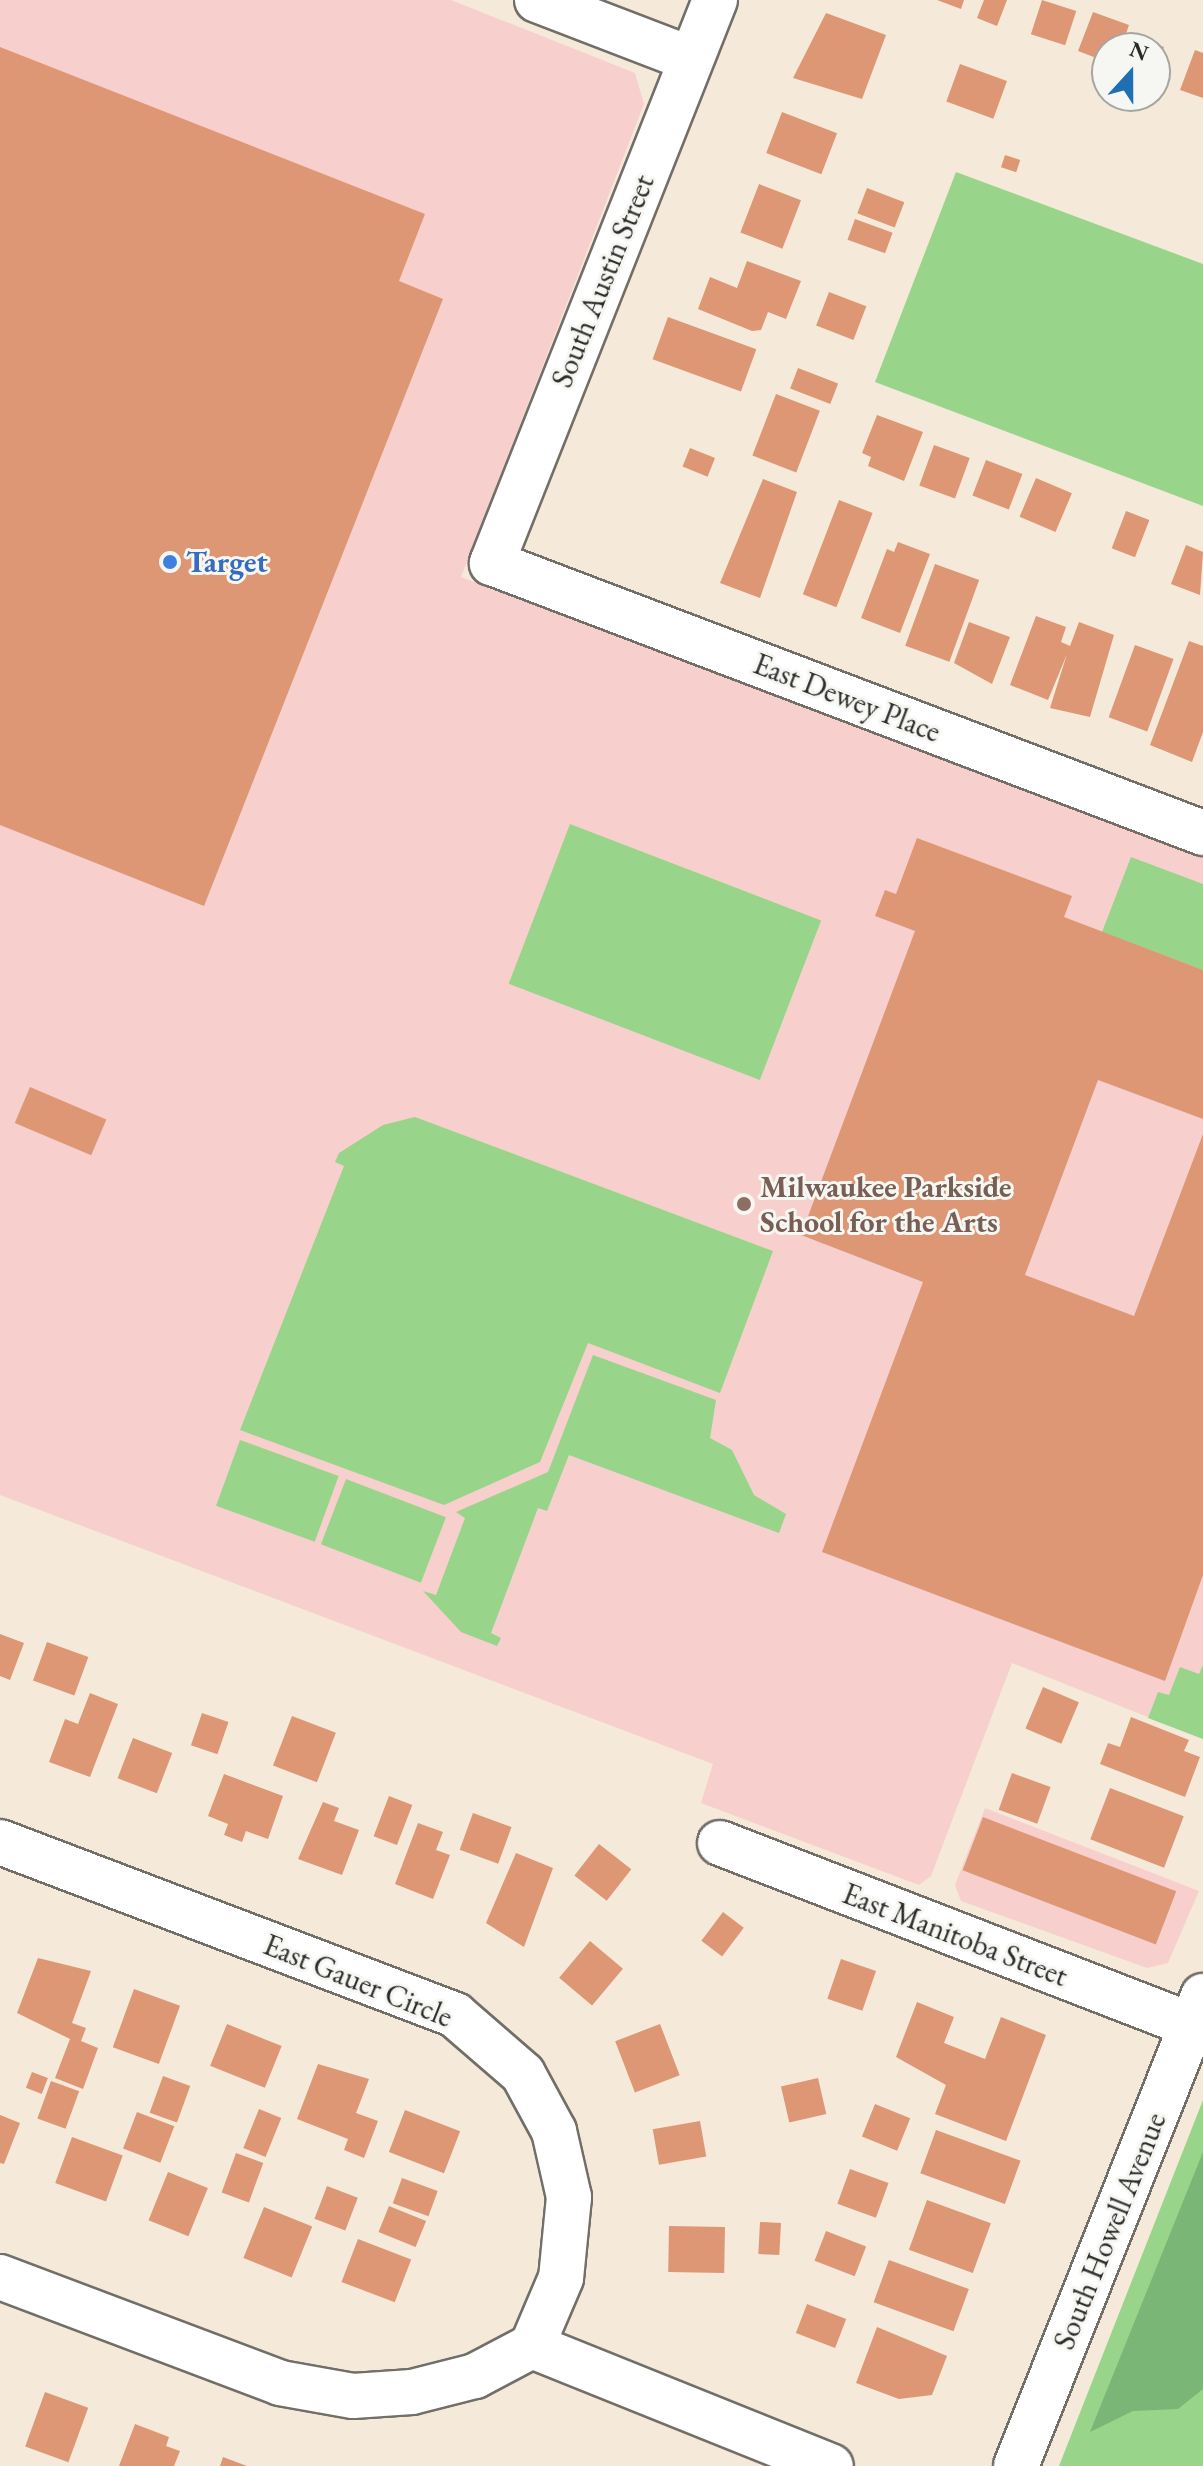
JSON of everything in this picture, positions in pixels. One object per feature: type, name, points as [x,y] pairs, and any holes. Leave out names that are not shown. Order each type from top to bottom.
[{"type":"street","points":[[537,0],[691,59]]},
{"type":"street","name":"South Austin Street","points":[[492,563],[715,0]]},
{"type":"street","name":"East Dewey Place","points":[[492,563],[1203,833]]},
{"type":"street","name":"East Gauer Circle","points":[[0,1842],[455,2015],[523,2074],[554,2131],[569,2197],[561,2278],[532,2346]]},
{"type":"street","name":"East Manitoba Street","points":[[720,1843],[1197,2011]]},
{"type":"street","name":"South Howell Avenue","points":[[1016,2466],[1197,2011]]},
{"type":"street","points":[[0,2277],[280,2383],[353,2396],[412,2392],[475,2376],[532,2346],[831,2466]]},
{"type":"shaded area","points":[[0,0],[451,0],[635,73],[644,104],[461,577],[1203,857],[1203,1739],[1012,1663],[931,1876],[919,1885],[701,1803],[713,1764],[0,1495]]},
{"type":"shaded area","points":[[985,1808],[1199,1891],[1168,1963],[1147,1968],[961,1901],[955,1885]]},
{"type":"green space","points":[[956,172],[1203,264],[1203,506],[875,382]]},
{"type":"green space","points":[[570,824],[821,920],[760,1080],[509,984]]},
{"type":"green space","points":[[1131,857],[1203,884],[1203,970],[1102,932]]},
{"type":"green space","points":[[415,1117],[773,1251],[720,1393],[588,1343],[540,1462],[444,1505],[240,1430],[344,1166],[335,1162],[339,1153],[383,1125]]},
{"type":"green space","points":[[593,1355],[716,1400],[710,1438],[732,1450],[754,1495],[786,1514],[779,1533],[569,1455],[547,1511],[538,1508],[491,1633],[501,1638],[497,1646],[461,1632],[423,1591],[436,1595],[465,1518],[456,1512],[548,1472]]},
{"type":"green space","points":[[240,1440],[339,1476],[315,1542],[216,1506]]},
{"type":"green space","points":[[346,1479],[446,1517],[421,1583],[321,1544]]},
{"type":"green space","points":[[1203,1665],[1203,1739],[1148,1718],[1158,1692],[1169,1695],[1180,1667],[1199,1674]]},
{"type":"green space","points":[[1203,2100],[1203,2466],[1059,2466]]},
{"type":"green space","points":[[1203,2152],[1203,2389],[1178,2409],[1133,2411],[1090,2432]]},
{"type":"building","points":[[937,0],[964,0],[961,9]]},
{"type":"building","points":[[984,0],[1007,0],[997,26],[977,18]]},
{"type":"building","points":[[1042,0],[1076,11],[1065,45],[1031,34]]},
{"type":"building","points":[[1093,12],[1129,25],[1127,32],[1091,32],[1091,56],[1078,51]]},
{"type":"building","points":[[826,13],[886,35],[862,99],[793,78]]},
{"type":"building","name":"Target","points":[[0,47],[425,214],[399,281],[443,299],[204,906],[0,825]]},
{"type":"building","points":[[1195,50],[1203,53],[1203,98],[1180,90]]},
{"type":"building","points":[[960,64],[1007,81],[993,119],[946,102]]},
{"type":"building","points":[[782,112],[837,133],[821,174],[766,153]]},
{"type":"building","points":[[1005,155],[1020,160],[1016,172],[1001,167]]},
{"type":"building","points":[[759,184],[801,200],[782,249],[740,233]]},
{"type":"building","points":[[867,188],[904,202],[895,228],[857,213]]},
{"type":"building","points":[[855,219],[893,233],[885,253],[847,240]]},
{"type":"building","points":[[747,261],[801,281],[786,319],[768,312],[761,330],[752,331],[698,309],[710,277],[737,288]]},
{"type":"building","points":[[829,292],[866,306],[853,340],[816,326]]},
{"type":"building","points":[[668,317],[756,349],[741,391],[653,359]]},
{"type":"building","points":[[798,368],[838,383],[830,404],[790,389]]},
{"type":"building","points":[[776,394],[820,411],[796,472],[752,456]]},
{"type":"building","points":[[877,415],[923,432],[904,481],[868,466],[871,457],[862,453]]},
{"type":"building","points":[[934,445],[970,458],[955,498],[919,485]]},
{"type":"building","points":[[690,448],[715,458],[708,477],[683,467]]},
{"type":"building","points":[[986,460],[1022,474],[1009,509],[972,495]]},
{"type":"building","points":[[1036,478],[1072,493],[1055,532],[1020,517]]},
{"type":"building","points":[[763,479],[797,492],[760,598],[720,583]]},
{"type":"building","points":[[839,500],[873,513],[836,607],[803,594]]},
{"type":"building","points":[[1126,511],[1149,520],[1135,557],[1112,548]]},
{"type":"building","points":[[898,542],[930,554],[900,633],[861,618],[887,549],[894,552]]},
{"type":"building","points":[[1186,545],[1203,552],[1200,595],[1171,584]]},
{"type":"building","points":[[935,564],[979,580],[949,662],[905,646]]},
{"type":"building","points":[[1036,616],[1066,627],[1061,642],[1070,646],[1079,622],[1114,635],[1090,717],[1050,708],[1067,654],[1048,700],[1010,685]]},
{"type":"building","points":[[969,622],[1010,637],[992,684],[954,663]]},
{"type":"building","points":[[1189,641],[1203,646],[1203,732],[1192,762],[1150,745]]},
{"type":"building","points":[[1135,645],[1174,659],[1147,731],[1109,717]]},
{"type":"building","points":[[917,838],[1072,896],[1064,917],[1203,970],[1203,1119],[1098,1080],[1025,1275],[1134,1316],[1203,1134],[1203,1575],[1165,1681],[822,1552],[923,1282],[801,1235],[915,931],[875,916],[885,890],[896,894]]},
{"type":"building","points":[[30,1087],[106,1119],[91,1155],[15,1123]]},
{"type":"building","points":[[0,1634],[24,1643],[10,1680],[0,1676]]},
{"type":"building","points":[[47,1642],[88,1657],[74,1696],[33,1681]]},
{"type":"building","points":[[1043,1687],[1079,1702],[1061,1744],[1025,1728]]},
{"type":"building","points":[[90,1693],[118,1704],[90,1777],[49,1762],[65,1719],[78,1724]]},
{"type":"building","points":[[202,1713],[228,1722],[217,1754],[191,1745]]},
{"type":"building","points":[[292,1716],[336,1733],[317,1782],[273,1765]]},
{"type":"building","points":[[1131,1717],[1189,1740],[1184,1751],[1200,1757],[1185,1797],[1100,1764],[1108,1743],[1120,1747]]},
{"type":"building","points":[[133,1738],[172,1753],[157,1793],[118,1778]]},
{"type":"building","points":[[1012,1773],[1051,1787],[1037,1824],[999,1810]]},
{"type":"building","points":[[224,1774],[283,1796],[268,1839],[246,1831],[242,1842],[224,1835],[228,1824],[208,1816]]},
{"type":"building","points":[[1110,1788],[1184,1816],[1164,1868],[1090,1839]]},
{"type":"building","points":[[389,1796],[412,1805],[397,1845],[374,1836]]},
{"type":"building","points":[[323,1802],[339,1808],[334,1821],[359,1830],[342,1875],[298,1859]]},
{"type":"building","points":[[473,1813],[512,1827],[498,1864],[460,1850]]},
{"type":"building","points":[[983,1817],[1176,1891],[1156,1944],[963,1870]]},
{"type":"building","points":[[418,1823],[443,1832],[436,1850],[450,1855],[433,1899],[395,1884]]},
{"type":"building","points":[[599,1844],[631,1869],[607,1901],[574,1876]]},
{"type":"building","points":[[516,1853],[553,1868],[524,1947],[486,1923]]},
{"type":"building","points":[[723,1912],[744,1928],[722,1956],[701,1941]]},
{"type":"building","points":[[590,1941],[623,1969],[592,2005],[559,1978]]},
{"type":"building","points":[[38,1958],[91,1971],[72,2023],[86,2028],[81,2041],[98,2048],[83,2089],[55,2078],[70,2039],[17,2013]]},
{"type":"building","points":[[841,1959],[876,1971],[862,2011],[827,1999]]},
{"type":"building","points":[[134,1989],[180,2006],[159,2064],[113,2047]]},
{"type":"building","points":[[917,2002],[954,2017],[944,2043],[985,2059],[1001,2017],[1046,2035],[1006,2141],[935,2114],[946,2085],[896,2057]]},
{"type":"building","points":[[227,2024],[282,2046],[265,2088],[210,2066]]},
{"type":"building","points":[[660,2024],[680,2075],[635,2093],[615,2041]]},
{"type":"building","points":[[318,2064],[369,2079],[356,2113],[378,2121],[364,2158],[344,2150],[348,2139],[297,2119]]},
{"type":"building","points":[[32,2072],[48,2078],[42,2094],[26,2088]]},
{"type":"building","points":[[163,2076],[190,2086],[177,2123],[150,2113]]},
{"type":"building","points":[[818,2078],[826,2114],[789,2123],[781,2087]]},
{"type":"building","points":[[51,2081],[79,2091],[66,2129],[37,2119]]},
{"type":"building","points":[[875,2104],[910,2118],[897,2151],[862,2136]]},
{"type":"building","points":[[259,2109],[281,2118],[266,2157],[243,2148]]},
{"type":"building","points":[[405,2110],[460,2131],[444,2173],[389,2152]]},
{"type":"building","points":[[137,2112],[174,2126],[160,2163],[123,2148]]},
{"type":"building","points":[[0,2115],[20,2123],[4,2164],[0,2163]]},
{"type":"building","points":[[700,2121],[706,2156],[659,2165],[653,2129]]},
{"type":"building","points":[[936,2130],[1021,2161],[1005,2204],[920,2173]]},
{"type":"building","points":[[72,2137],[123,2155],[106,2202],[55,2183]]},
{"type":"building","points":[[236,2153],[263,2163],[249,2202],[222,2192]]},
{"type":"building","points":[[850,2169],[889,2183],[876,2218],[837,2204]]},
{"type":"building","points":[[168,2172],[208,2188],[188,2236],[149,2220]]},
{"type":"building","points":[[402,2178],[438,2191],[428,2216],[393,2203]]},
{"type":"building","points":[[327,2186],[358,2198],[345,2231],[314,2219]]},
{"type":"building","points":[[927,2200],[991,2223],[973,2273],[909,2250]]},
{"type":"building","points":[[389,2206],[426,2221],[416,2247],[379,2232]]},
{"type":"building","points":[[264,2207],[312,2226],[292,2277],[243,2258]]},
{"type":"building","points":[[760,2222],[781,2223],[779,2255],[758,2254]]},
{"type":"building","points":[[669,2226],[725,2227],[724,2273],[668,2272]]},
{"type":"building","points":[[826,2231],[866,2246],[855,2276],[815,2261]]},
{"type":"building","points":[[358,2239],[411,2259],[395,2302],[342,2282]]},
{"type":"building","points":[[889,2260],[969,2289],[953,2331],[874,2302]]},
{"type":"building","points":[[807,2304],[846,2319],[835,2348],[796,2333]]},
{"type":"building","points":[[877,2327],[947,2356],[932,2395],[899,2399],[856,2383]]},
{"type":"building","points":[[45,2392],[88,2408],[68,2462],[25,2447]]},
{"type":"building","points":[[135,2424],[169,2437],[166,2446],[180,2451],[174,2466],[119,2466]]},
{"type":"building","points":[[223,2457],[247,2466],[220,2466]]},
{"type":"place","name":"Target","points":[[170,562]]},
{"type":"place","name":"Milwaukee Parkside School for the Arts","points":[[744,1204]]}]
